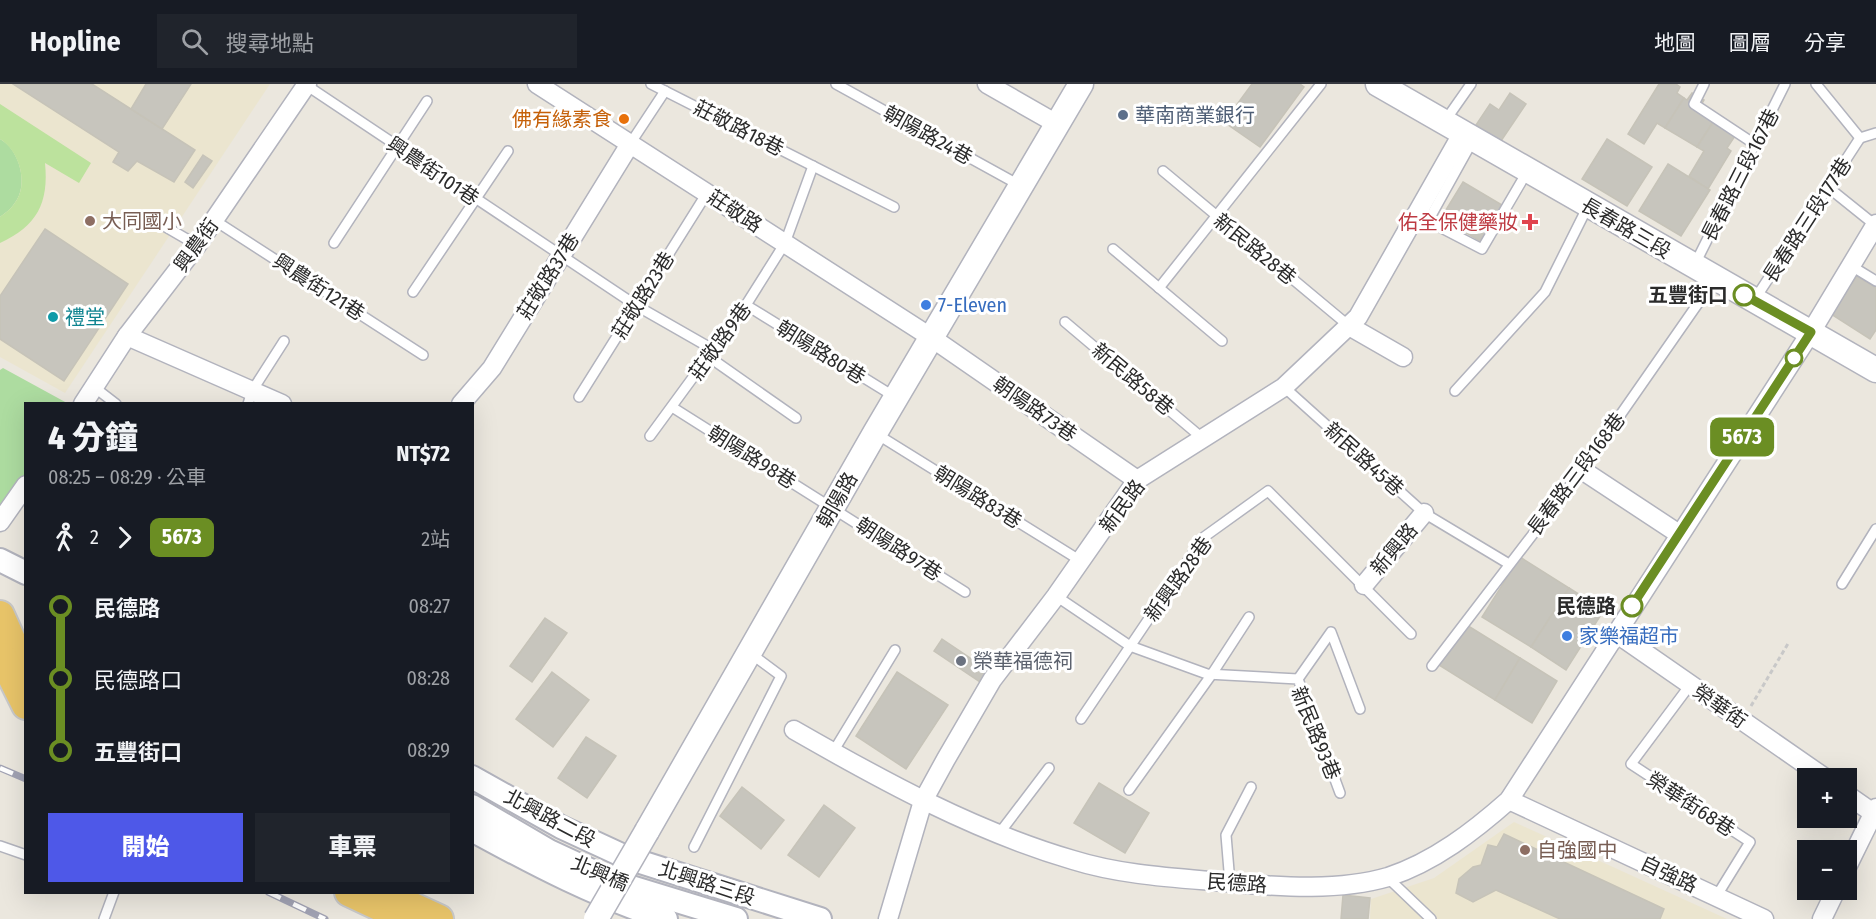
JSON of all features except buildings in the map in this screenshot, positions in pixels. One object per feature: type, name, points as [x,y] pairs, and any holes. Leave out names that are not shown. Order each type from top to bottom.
[{"type":"highway","points":[[0,615],[24,669]]},
{"type":"highway","points":[[0,652],[24,701]]},
{"type":"highway","points":[[353,894],[406,919]]},
{"type":"highway","points":[[387,894],[439,919]]},
{"type":"main road","name":"朝陽路","points":[[609,901],[875,433],[1081,84]]},
{"type":"main road","name":"長春路三段","points":[[1378,84],[1715,279],[1874,365]]},
{"type":"street","name":"莊敬路","points":[[537,84],[932,338]]},
{"type":"street","points":[[987,84],[1057,124]]},
{"type":"street","name":"興農街","points":[[83,402],[127,336],[214,220],[306,85]]},
{"type":"street","name":"新民路","points":[[888,919],[924,801],[992,680],[1082,561],[1137,480],[1201,437],[1284,387],[1358,317],[1459,132]]},
{"type":"street","name":"莊敬路37巷","points":[[463,402],[492,368],[630,144]]},
{"type":"street","name":"民德路","points":[[794,730],[924,801],[998,835],[1074,861],[1167,878],[1230,883],[1330,886],[1387,877],[1429,859],[1475,830],[1509,800],[1853,267],[1876,225]]},
{"type":"street","points":[[1349,326],[1402,357]]},
{"type":"street","points":[[127,336],[250,397],[273,402]]},
{"type":"street","name":"朝陽路73巷","points":[[932,338],[1137,480]]},
{"type":"street","points":[[1582,470],[1679,534]]},
{"type":"street","points":[[0,522],[24,488]]},
{"type":"street","name":"新興路","points":[[1364,585],[1424,513]]},
{"type":"street","points":[[0,560],[24,572]]},
{"type":"street","name":"榮華街","points":[[1616,633],[1810,768]]},
{"type":"street","name":"北興路二段","points":[[474,778],[561,826],[628,858]]},
{"type":"street","name":"自強路","points":[[1509,800],[1764,919]]},
{"type":"street","points":[[1857,800],[1875,810],[1857,846]]},
{"type":"street","name":"北興橋","points":[[474,807],[549,851],[609,901],[736,919]]},
{"type":"street","points":[[474,831],[544,870],[609,901],[666,919]]},
{"type":"street","name":"北興路三段","points":[[628,858],[820,919]]},
{"type":"street","points":[[1822,919],[1831,900]]},
{"type":"lane","name":"莊敬路18巷","points":[[651,84],[894,207]]},
{"type":"lane","name":"朝陽路24巷","points":[[836,84],[1021,186]]},
{"type":"lane","points":[[1159,288],[1321,84]]},
{"type":"lane","points":[[1471,84],[1459,132],[1428,221],[1482,249],[1527,171]]},
{"type":"lane","points":[[1704,84],[1694,104],[1756,145]]},
{"type":"lane","name":"長春路三段167巷","points":[[1694,267],[1785,84]]},
{"type":"lane","points":[[1816,84],[1860,138],[1876,133]]},
{"type":"lane","name":"興農街101巷","points":[[306,85],[561,256],[712,353],[796,418]]},
{"type":"lane","points":[[630,144],[665,91]]},
{"type":"lane","points":[[334,243],[427,100]]},
{"type":"lane","name":"長春路三段177巷","points":[[1754,301],[1860,138]]},
{"type":"lane","points":[[413,292],[474,198],[508,151]]},
{"type":"lane","points":[[785,243],[813,166]]},
{"type":"lane","name":"新民路28巷","points":[[1163,171],[1349,326]]},
{"type":"lane","points":[[1829,188],[1876,225]]},
{"type":"lane","name":"莊敬路23巷","points":[[579,397],[707,193]]},
{"type":"lane","points":[[1455,391],[1545,292],[1588,206]]},
{"type":"lane","name":"興農街121巷","points":[[214,220],[423,355]]},
{"type":"lane","points":[[159,223],[196,245]]},
{"type":"lane","name":"莊敬路9巷","points":[[650,436],[747,305],[785,243]]},
{"type":"lane","points":[[1113,249],[1222,341]]},
{"type":"lane","points":[[1853,267],[1876,281]]},
{"type":"lane","name":"長春路三段168巷","points":[[1432,666],[1582,470],[1715,279]]},
{"type":"lane","name":"朝陽路80巷","points":[[747,305],[896,398]]},
{"type":"lane","name":"新民路58巷","points":[[1065,322],[1201,437]]},
{"type":"lane","points":[[250,397],[284,341]]},
{"type":"lane","points":[[94,387],[113,402]]},
{"type":"lane","name":"新民路45巷","points":[[1284,387],[1424,513],[1509,564]]},
{"type":"lane","name":"朝陽路98巷","points":[[672,407],[833,507]]},
{"type":"lane","name":"朝陽路83巷","points":[[875,433],[1082,561]]},
{"type":"lane","name":"新興路28巷","points":[[1130,646],[1204,537],[1268,491],[1364,585]]},
{"type":"lane","name":"朝陽路97巷","points":[[833,507],[965,592]]},
{"type":"lane","points":[[1842,584],[1876,529]]},
{"type":"lane","points":[[1364,585],[1411,634]]},
{"type":"lane","name":"新民路93巷","points":[[1056,596],[1130,646],[1212,674],[1298,679],[1340,793]]},
{"type":"lane","points":[[1129,790],[1212,674],[1249,617]]},
{"type":"lane","points":[[1298,679],[1331,632],[1360,709]]},
{"type":"lane","points":[[1081,718],[1130,646]]},
{"type":"lane","points":[[832,752],[896,650]]},
{"type":"lane","points":[[694,847],[781,676],[750,653]]},
{"type":"lane","name":"榮華街68巷","points":[[1690,685],[1631,764],[1750,842],[1716,897]]},
{"type":"lane","points":[[998,835],[1049,768]]},
{"type":"lane","points":[[1230,883],[1226,836],[1251,787]]},
{"type":"lane","points":[[0,846],[24,854]]},
{"type":"lane","points":[[1387,877],[1431,919]]},
{"type":"lane","points":[[104,919],[113,894]]},
{"type":"path","points":[[1742,721],[1789,642]]},
{"type":"shaded area","name":"大同國小","points":[[0,84],[270,84],[65,393],[0,357]]},
{"type":"shaded area","name":"自強國中","points":[[1514,822],[1727,919],[1370,919],[1371,899],[1434,878]]},
{"type":"green space","points":[[0,104],[91,163],[79,183],[45,163],[45,190],[38,212],[23,229],[0,243],[0,217],[11,208],[19,196],[22,178],[17,159],[7,144],[0,139]]},
{"type":"green space","points":[[0,139],[7,144],[17,159],[22,178],[19,196],[11,208],[0,217]]},
{"type":"green space","points":[[3,368],[65,402],[24,402],[24,483],[0,522],[0,370]]},
{"type":"railway","points":[[0,768],[24,778]]},
{"type":"railway","points":[[272,894],[325,919]]},
{"type":"bus line","name":"5673","points":[[1632,606],[1811,332],[1744,295]]},
{"type":"place","name":"華南商業銀行","points":[[1123,115]]},
{"type":"place","name":"佛有緣素食","points":[[624,119]]},
{"type":"place","name":"大同國小","points":[[90,221]]},
{"type":"place","name":"佑全保健藥妝","points":[[1530,222]]},
{"type":"place","name":"五豐街口","points":[[1744,295]]},
{"type":"place","name":"7-Eleven","points":[[926,305]]},
{"type":"place","name":"禮堂","points":[[53,317]]},
{"type":"place","name":"民德路","points":[[1632,606]]},
{"type":"place","name":"家樂福超市","points":[[1567,636]]},
{"type":"place","name":"榮華福德祠","points":[[961,661]]},
{"type":"place","name":"自強國中","points":[[1525,850]]}]
